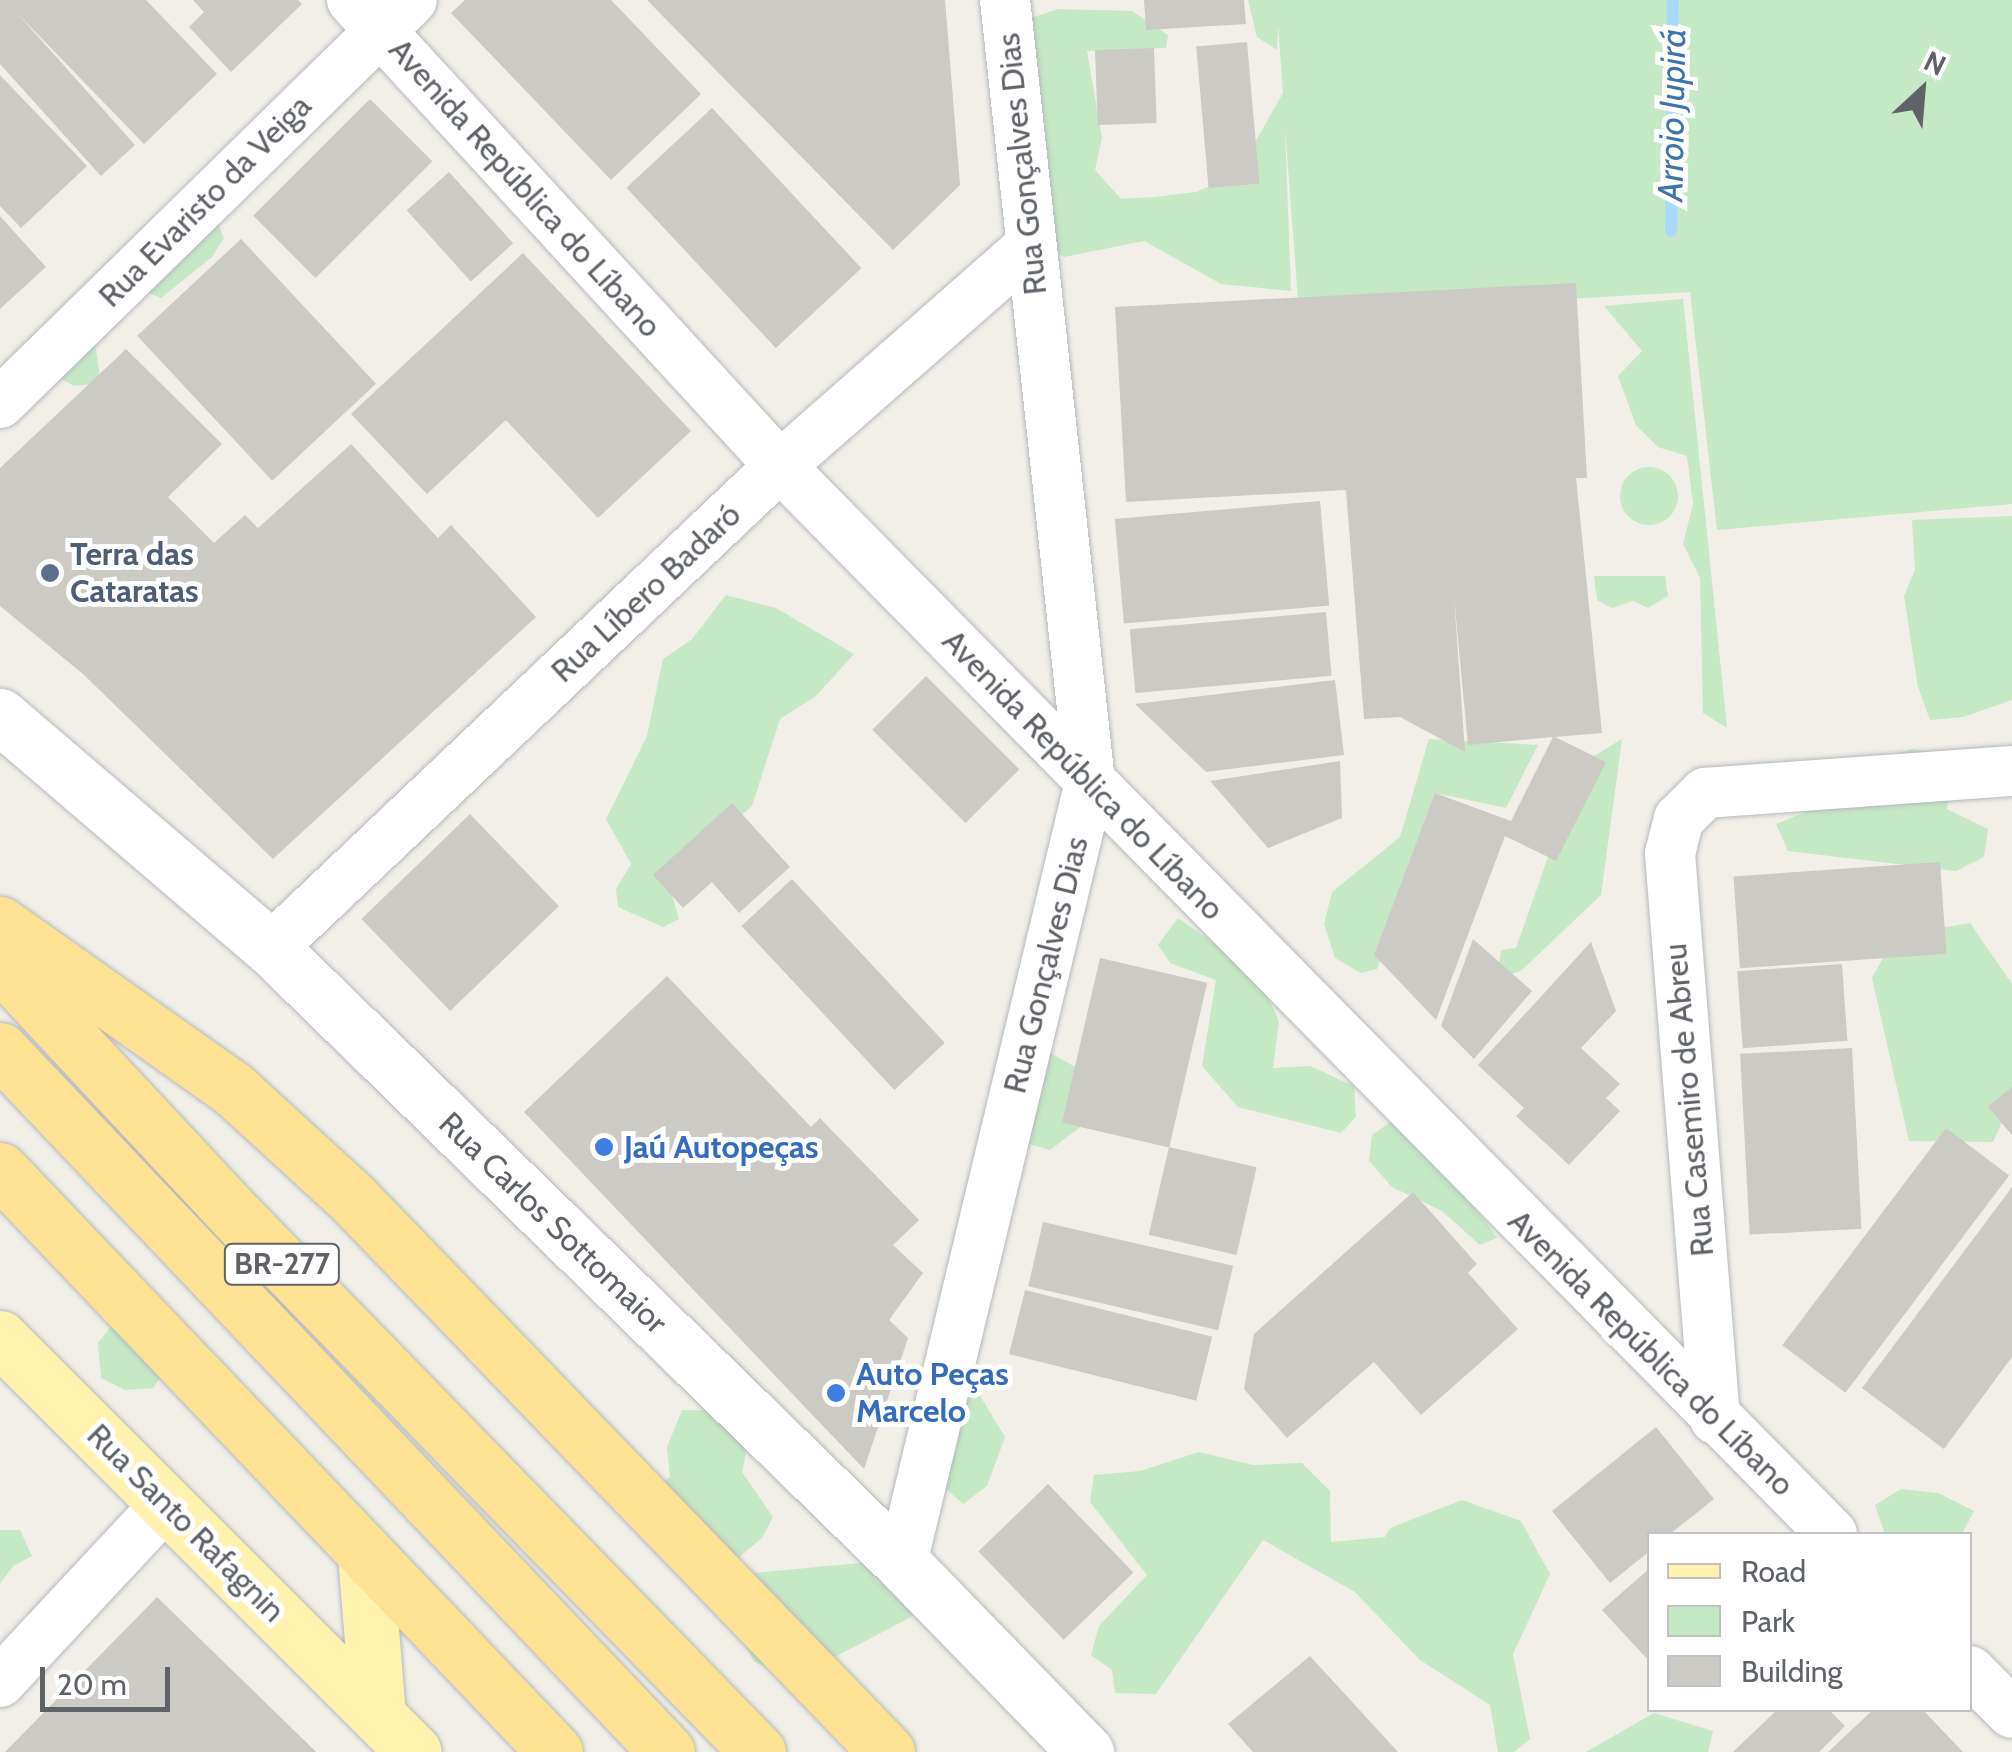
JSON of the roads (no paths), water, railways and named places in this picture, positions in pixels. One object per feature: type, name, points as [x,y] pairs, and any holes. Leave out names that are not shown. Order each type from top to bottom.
[{"type":"highway","points":[[0,924],[232,1088],[339,1187],[887,1752]]},
{"type":"highway","name":"BR-277","points":[[0,963],[237,1217],[758,1752]]},
{"type":"highway","name":"BR-277","points":[[0,1050],[667,1752]]},
{"type":"highway","points":[[0,1170],[555,1752]]},
{"type":"main road","name":"Rua Santo Rafagnin","points":[[0,1338],[396,1733]]},
{"type":"main road","points":[[365,1554],[396,1733]]},
{"type":"street","name":"Rua Gonçalves Dias","points":[[902,1563],[1090,782],[1029,247],[1006,0]]},
{"type":"street","name":"Rua Evaristo da Veiga","points":[[0,403],[381,10]]},
{"type":"street","name":"Avenida República do Líbano","points":[[381,10],[780,466],[1714,1419],[1830,1532]]},
{"type":"street","name":"Rua Líbero Badaró","points":[[272,948],[780,466],[1029,247]]},
{"type":"street","name":"Rua Carlos Sottomaior","points":[[0,716],[272,948],[902,1563],[1086,1752]]},
{"type":"street","name":"Rua Casemiro de Abreu","points":[[1714,1419],[1670,854],[1679,818],[1705,792],[2012,770]]},
{"type":"street","points":[[0,1682],[166,1503]]},
{"type":"street","points":[[1972,1673],[2012,1713]]},
{"type":"waterway","name":"Arroio Jupirá","points":[[1671,231],[1673,0]]},
{"type":"place","name":"Terra das Cataratas","points":[[50,573]]},
{"type":"place","name":"Jaú Autopeças","points":[[604,1147]]},
{"type":"place","name":"Auto Peças Marcelo","points":[[836,1393]]}]
